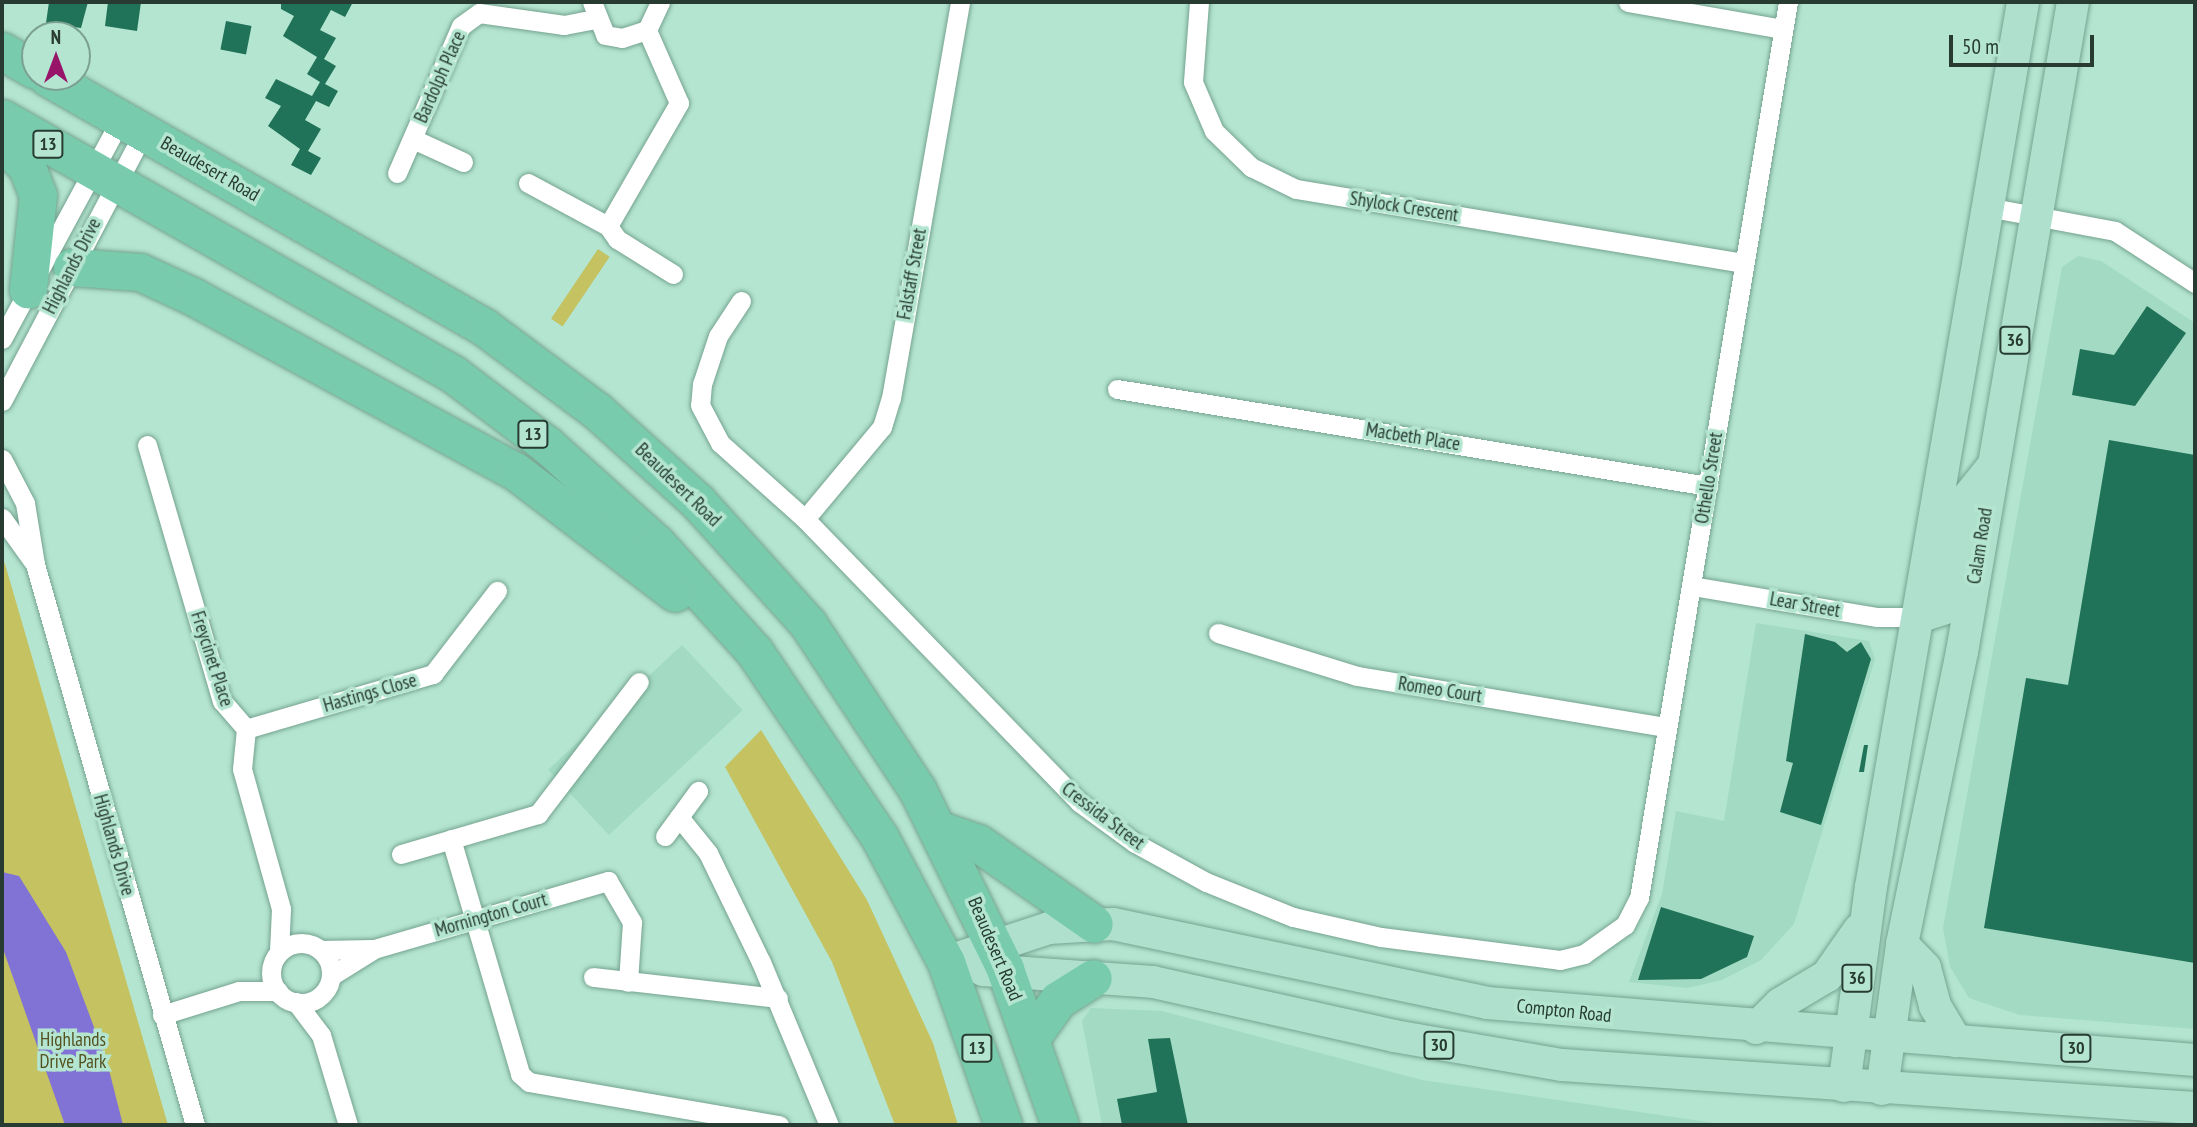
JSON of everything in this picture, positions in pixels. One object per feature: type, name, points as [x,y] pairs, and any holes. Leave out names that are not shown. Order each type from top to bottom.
[{"type":"highway","points":[[2,51],[21,62]]},
{"type":"highway","name":"Beaudesert Road","points":[[72,91],[484,327],[651,457],[808,624],[940,830],[1000,958],[1031,1038],[1060,1125]]},
{"type":"highway","name":"13","points":[[2,118],[398,341],[490,401],[605,493],[754,650],[849,786],[948,967],[1003,1125]]},
{"type":"highway","points":[[2,142],[27,167],[38,195],[28,289]]},
{"type":"highway","points":[[72,267],[119,267],[163,282],[515,471],[627,552],[713,631],[754,650]]},
{"type":"highway","points":[[940,830],[978,843],[1094,924]]},
{"type":"highway","points":[[1031,1038],[1058,1000],[1093,978]]},
{"type":"main road","name":"36","points":[[1844,1086],[1866,922],[2023,2]]},
{"type":"main road","name":"Calam Road","points":[[1882,1089],[1902,944],[1993,466],[2073,2]]},
{"type":"main road","points":[[1918,617],[1945,604],[1964,502],[1993,466]]},
{"type":"main road","points":[[1756,1028],[1780,1004],[1827,976],[1866,922]]},
{"type":"main road","name":"Compton Road","points":[[948,967],[1000,958],[1049,928],[1094,924],[1132,926],[1487,1003],[1756,1028],[2195,1060]]},
{"type":"main road","points":[[1902,944],[1925,968],[1940,1017],[1956,1041]]},
{"type":"main road","name":"Compton Road","points":[[1000,958],[1093,978],[1185,988],[1394,1036],[1562,1065],[1882,1089],[2195,1108]]},
{"type":"street","points":[[608,226],[679,103],[647,30],[660,2]]},
{"type":"street","name":"Falstaff Street","points":[[805,519],[882,427],[891,398],[960,2]]},
{"type":"street","name":"Shylock Crescent","points":[[1199,2],[1193,82],[1214,131],[1251,167],[1296,189],[1744,263]]},
{"type":"street","points":[[1628,2],[1783,29]]},
{"type":"street","name":"Othello Street","points":[[1606,944],[1625,925],[1639,898],[1788,2]]},
{"type":"street","name":"Bardolph Place","points":[[397,173],[461,26],[479,13],[564,25],[593,10],[605,34],[622,38],[647,30]]},
{"type":"street","name":"Highlands Drive","points":[[2,339],[28,289],[106,175],[132,125]]},
{"type":"street","name":"Bardolph Place","points":[[413,139],[463,162]]},
{"type":"street","name":"Highlands Drive","points":[[2,401],[72,267],[106,175]]},
{"type":"street","points":[[528,183],[608,226],[617,239],[673,274]]},
{"type":"street","points":[[1987,207],[2036,214],[2115,231],[2195,283]]},
{"type":"street","name":"Cressida Street","points":[[741,301],[718,336],[702,384],[700,405],[720,443],[805,519],[1079,802],[1206,882],[1293,917],[1381,937],[1560,960],[1606,944]]},
{"type":"street","name":"Macbeth Place","points":[[1117,389],[1708,486]]},
{"type":"street","name":"Freycinet Place","points":[[147,445],[222,701],[246,729],[242,769],[281,909],[275,959],[278,991]]},
{"type":"street","name":"Highlands Drive","points":[[2,459],[25,503],[35,564],[195,1125]]},
{"type":"street","name":"Highlands Drive","points":[[2,519],[35,564]]},
{"type":"street","name":"Lear Street","points":[[1692,586],[1877,617],[1918,617]]},
{"type":"street","name":"Hastings Close","points":[[246,729],[433,674],[497,591]]},
{"type":"street","name":"Romeo Court","points":[[1218,634],[1357,676],[1667,727]]},
{"type":"street","points":[[401,854],[538,814],[639,682]]},
{"type":"street","points":[[664,836],[698,791]]},
{"type":"street","points":[[679,817],[708,853],[778,998],[829,1125]]},
{"type":"street","points":[[451,839],[520,1074],[529,1082],[779,1125]]},
{"type":"street","name":"Mornington Court","points":[[275,959],[313,946],[374,949],[608,881],[632,922],[628,982]]},
{"type":"street","name":"Freycinet Place","points":[[281,909],[313,946],[328,984]]},
{"type":"street","name":"Mornington Court","points":[[296,1002],[328,984],[374,949]]},
{"type":"street","points":[[239,991],[275,959]]},
{"type":"street","points":[[593,977],[778,998]]},
{"type":"street","points":[[321,1035],[328,984]]},
{"type":"street","points":[[162,1015],[239,991],[278,991],[296,1002],[321,1035],[348,1125]]},
{"type":"shaded area","points":[[2078,256],[2101,261],[2195,323],[2195,1029],[2020,1015],[1969,998],[1950,967],[1943,928],[2062,267]]},
{"type":"shaded area","points":[[1756,623],[1869,641],[1875,659],[1794,924],[1761,960],[1722,980],[1687,988],[1629,982],[1662,894],[1676,811],[1724,821]]},
{"type":"shaded area","points":[[682,645],[743,710],[609,835],[548,770]]},
{"type":"shaded area","points":[[2,872],[19,876],[66,952],[107,1062],[123,1125],[65,1125],[2,946]]},
{"type":"shaded area","points":[[1091,1008],[1162,1011],[1422,1080],[1728,1125],[1102,1125],[1082,1021]]},
{"type":"green space","points":[[598,249],[610,257],[563,326],[551,319]]},
{"type":"green space","name":"Highlands Drive Park","points":[[2,559],[5,564],[168,1125],[2,1125]]},
{"type":"green space","points":[[761,730],[867,900],[933,1043],[958,1125],[895,1125],[832,962],[725,767]]},
{"type":"building","points":[[49,2],[88,2],[83,21],[46,21]]},
{"type":"building","points":[[108,2],[141,2],[137,31],[105,26]]},
{"type":"building","points":[[281,2],[353,2],[345,17],[331,10],[320,30],[336,38],[324,59],[336,66],[325,84],[338,91],[329,107],[316,101],[305,120],[321,129],[308,151],[321,158],[311,175],[291,165],[300,149],[268,126],[281,106],[265,98],[276,79],[312,96],[320,82],[307,74],[317,57],[283,36],[294,16],[281,9]]},
{"type":"building","points":[[226,21],[252,26],[246,54],[220,49]]},
{"type":"building","points":[[2147,306],[2186,333],[2135,406],[2072,395],[2080,349],[2114,355]]},
{"type":"building","points":[[2109,440],[2195,455],[2195,963],[1984,928],[2026,678],[2068,685]]},
{"type":"building","points":[[1805,634],[1835,642],[1847,652],[1861,642],[1871,659],[1821,825],[1780,812],[1793,763],[1786,761]]},
{"type":"building","points":[[1864,745],[1868,745],[1864,772],[1859,772]]},
{"type":"building","points":[[1661,907],[1754,936],[1747,957],[1701,979],[1638,980]]},
{"type":"building","points":[[1170,1038],[1188,1125],[1122,1125],[1117,1099],[1157,1092],[1148,1039]]}]
